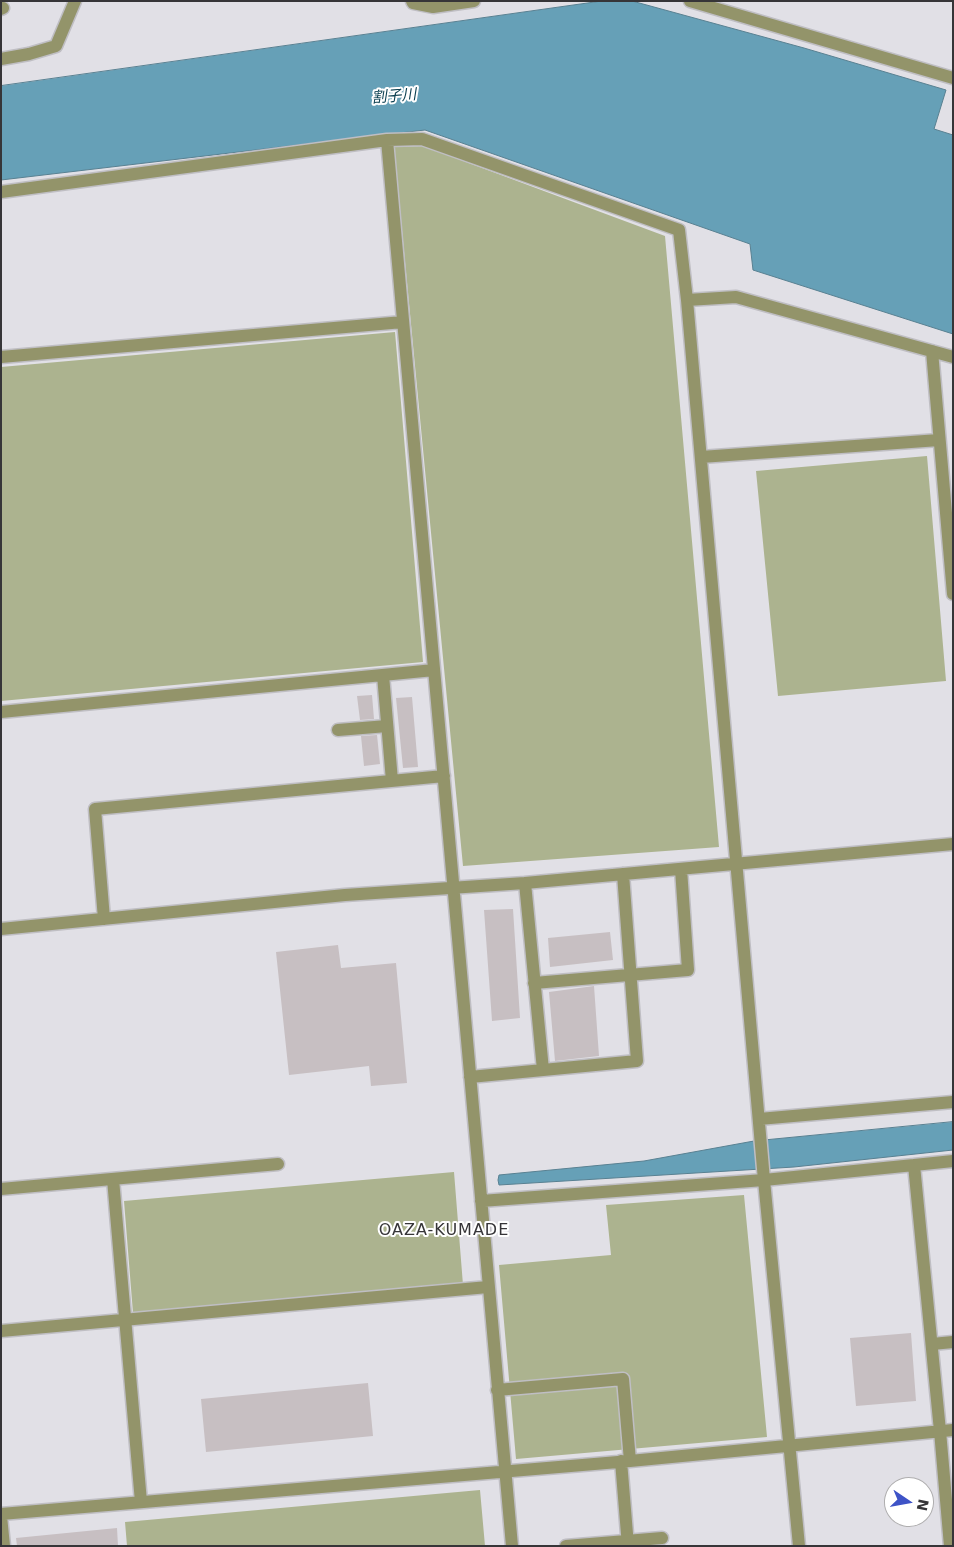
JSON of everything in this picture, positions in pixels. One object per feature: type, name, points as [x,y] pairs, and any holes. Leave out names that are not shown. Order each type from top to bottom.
[{"type":"street","points":[[1,59],[29,54],[56,46],[75,1]]},
{"type":"street","points":[[412,1],[413,3],[433,7],[474,1]]},
{"type":"street","points":[[690,1],[953,78]]},
{"type":"street","points":[[1,192],[387,140],[422,139],[679,230],[701,457],[760,1139],[799,1546]]},
{"type":"street","points":[[387,140],[512,1546]]},
{"type":"street","points":[[687,300],[736,297],[953,357]]},
{"type":"street","points":[[1,357],[403,322]]},
{"type":"street","points":[[932,351],[953,594]]},
{"type":"street","points":[[701,457],[939,440]]},
{"type":"street","points":[[1,712],[434,670]]},
{"type":"street","points":[[383,675],[392,781]]},
{"type":"street","points":[[338,730],[387,726]]},
{"type":"street","points":[[104,919],[95,809],[444,776]]},
{"type":"street","points":[[1,929],[345,895],[525,883],[953,844]]},
{"type":"street","points":[[534,983],[688,970],[681,869]]},
{"type":"street","points":[[470,1077],[638,1061],[623,874]]},
{"type":"street","points":[[525,883],[543,1070]]},
{"type":"street","points":[[759,1119],[953,1102]]},
{"type":"street","points":[[482,1201],[953,1161]]},
{"type":"street","points":[[1,1189],[278,1164]]},
{"type":"street","points":[[914,1165],[932,1344],[947,1430],[950,1546]]},
{"type":"street","points":[[112,1179],[141,1502]]},
{"type":"street","points":[[1,1331],[488,1287]]},
{"type":"street","points":[[932,1344],[953,1342]]},
{"type":"street","points":[[497,1390],[623,1379],[628,1543]]},
{"type":"street","points":[[4,1546],[1,1515],[626,1461],[947,1430]]},
{"type":"street","points":[[566,1546],[628,1543],[662,1538]]},
{"type":"green space","points":[[423,146],[665,236],[719,847],[463,866],[394,147]]},
{"type":"green space","points":[[395,332],[423,662],[1,701],[1,367]]},
{"type":"green space","points":[[927,456],[946,681],[778,696],[756,471]]},
{"type":"green space","points":[[454,1172],[463,1285],[133,1313],[124,1201]]},
{"type":"green space","points":[[744,1195],[767,1437],[516,1459],[499,1265],[611,1255],[606,1205]]},
{"type":"green space","points":[[480,1490],[485,1546],[127,1546],[125,1522]]},
{"type":"water","name":"割子川","points":[[602,1],[632,1],[804,48],[946,90],[934,129],[953,135],[953,334],[753,270],[750,244],[425,130],[1,180],[1,86]]},
{"type":"water","points":[[953,1122],[953,1150],[794,1167],[499,1185],[498,1180],[499,1175],[644,1161],[754,1141]]},
{"type":"building","points":[[372,695],[374,719],[360,720],[357,696]]},
{"type":"building","points":[[412,697],[418,767],[403,768],[396,698]]},
{"type":"building","points":[[377,735],[380,764],[364,766],[361,736]]},
{"type":"building","points":[[513,909],[520,1018],[492,1021],[484,910]]},
{"type":"building","points":[[610,932],[613,960],[550,967],[548,938]]},
{"type":"building","points":[[338,945],[341,968],[396,963],[407,1083],[371,1086],[369,1066],[289,1075],[276,952]]},
{"type":"building","points":[[594,986],[599,1056],[555,1061],[549,992]]},
{"type":"building","points":[[911,1333],[916,1401],[856,1406],[850,1338]]},
{"type":"building","points":[[368,1383],[373,1436],[206,1452],[201,1399]]},
{"type":"building","points":[[117,1528],[118,1546],[17,1546],[16,1538]]},
{"type":"district","name":"OAZA-KUMADE","points":[[444,1231]]}]
